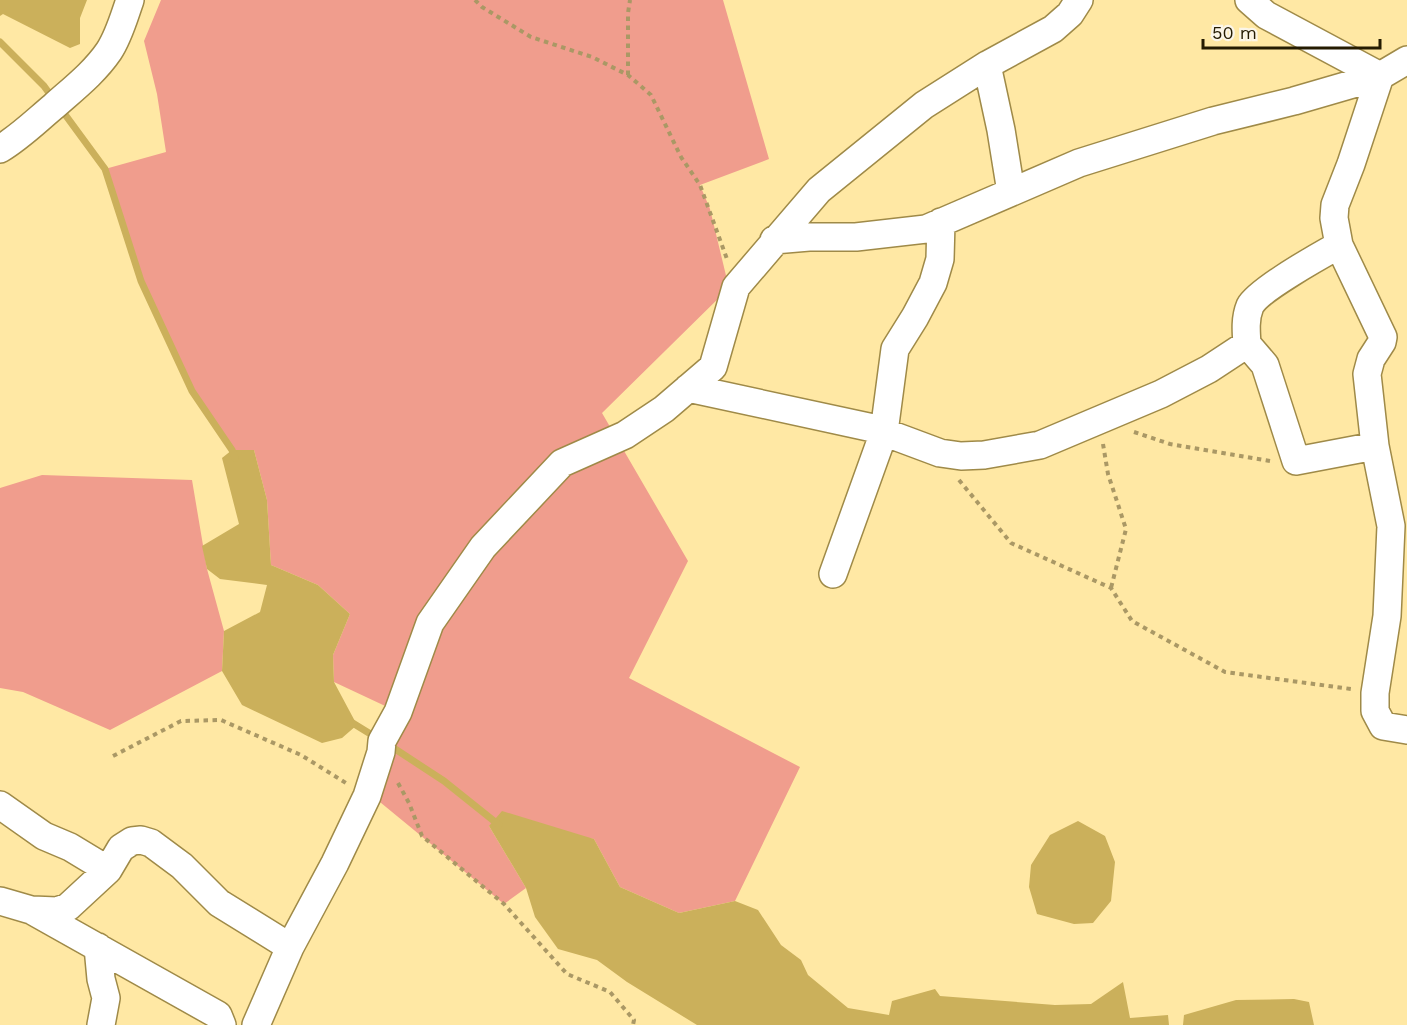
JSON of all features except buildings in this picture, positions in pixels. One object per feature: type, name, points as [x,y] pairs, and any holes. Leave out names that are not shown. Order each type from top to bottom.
[{"type":"street","points":[[0,149],[70,94],[97,66],[109,51],[130,0]]},
{"type":"street","points":[[256,1025],[290,947],[335,863],[367,796],[381,752],[382,741],[398,712],[430,624],[483,547],[562,463],[625,435],[664,408],[713,367],[736,287],[819,190],[924,105],[987,65],[1053,29],[1070,14],[1079,0]]},
{"type":"street","points":[[1249,0],[1266,15],[1380,76]]},
{"type":"street","points":[[774,240],[856,237],[926,229],[1079,163],[1213,121],[1380,76],[1407,60]]},
{"type":"street","points":[[987,65],[1011,192]]},
{"type":"street","points":[[1380,76],[1335,205],[1334,218],[1339,245],[1383,337],[1371,359],[1367,374],[1376,446],[1391,526],[1387,616],[1376,693],[1376,711],[1383,726],[1407,730]]},
{"type":"street","points":[[833,574],[884,432],[895,349],[933,283],[940,259],[941,222]]},
{"type":"street","points":[[1339,245],[1275,285],[1251,304],[1246,320],[1247,344],[1265,365],[1296,461],[1376,446]]},
{"type":"street","points":[[688,388],[873,428],[940,453],[961,456],[1040,445],[1161,394],[1209,369],[1247,344]]},
{"type":"street","points":[[0,805],[44,836],[59,841],[108,870]]},
{"type":"street","points":[[0,917],[31,910],[57,911],[68,907],[108,870],[121,848],[132,841],[141,840],[151,843],[182,866],[219,903],[290,947]]},
{"type":"street","points":[[0,901],[31,910],[98,947],[218,1015],[222,1025]]},
{"type":"street","points":[[98,947],[101,979],[106,998],[101,1025]]},
{"type":"path","points":[[475,0],[482,7],[531,37],[592,57],[628,75],[651,95],[681,157],[700,184],[736,287]]},
{"type":"path","points":[[628,75],[630,0]]},
{"type":"path","points":[[1111,588],[1126,529],[1108,474],[1098,420],[1170,444],[1262,461],[1296,461]]},
{"type":"path","points":[[940,453],[971,496],[1011,543],[1111,588],[1132,621],[1225,672],[1376,693]]},
{"type":"path","points":[[113,756],[181,721],[221,720],[301,755],[367,796]]},
{"type":"path","points":[[381,752],[409,804],[422,836],[504,904],[567,974],[610,992],[634,1020],[633,1025]]},
{"type":"shaded area","points":[[0,0],[87,0],[80,18],[80,44],[70,48],[3,14],[0,16]]},
{"type":"shaded area","points":[[161,0],[723,0],[769,159],[700,185],[710,209],[729,288],[602,413],[688,561],[629,678],[800,767],[735,901],[679,913],[620,887],[594,839],[489,826],[526,888],[504,904],[358,784],[398,712],[334,682],[333,655],[350,614],[318,585],[271,565],[267,500],[254,450],[232,450],[192,391],[141,281],[105,169],[166,152],[157,94],[144,41]]},
{"type":"shaded area","points":[[232,450],[254,450],[267,500],[271,565],[318,585],[350,614],[333,655],[334,682],[357,725],[342,738],[322,743],[242,705],[222,671],[224,631],[260,612],[267,585],[220,579],[207,569],[202,546],[239,524],[222,458]]},
{"type":"shaded area","points":[[42,475],[192,480],[207,569],[224,631],[222,671],[110,730],[23,692],[0,688],[0,488]]},
{"type":"shaded area","points":[[502,811],[594,839],[620,887],[679,913],[735,901],[758,910],[781,945],[801,960],[808,975],[848,1008],[889,1015],[892,1001],[935,989],[940,996],[1055,1005],[1091,1004],[1123,982],[1130,1018],[1168,1015],[1169,1025],[697,1025],[627,982],[597,960],[558,949],[535,917],[526,888],[489,826]]},
{"type":"shaded area","points":[[1078,821],[1105,836],[1115,862],[1111,901],[1093,923],[1074,924],[1037,914],[1029,887],[1031,865],[1050,835]]},
{"type":"shaded area","points":[[1294,999],[1309,1002],[1314,1025],[1183,1025],[1184,1015],[1236,1000]]},
{"type":"waterway","points":[[0,42],[44,86],[54,100]]},
{"type":"waterway","points":[[61,109],[105,169],[141,281],[192,391],[235,458]]},
{"type":"waterway","points":[[351,722],[377,738]]},
{"type":"waterway","points":[[389,745],[444,781],[499,825]]}]
